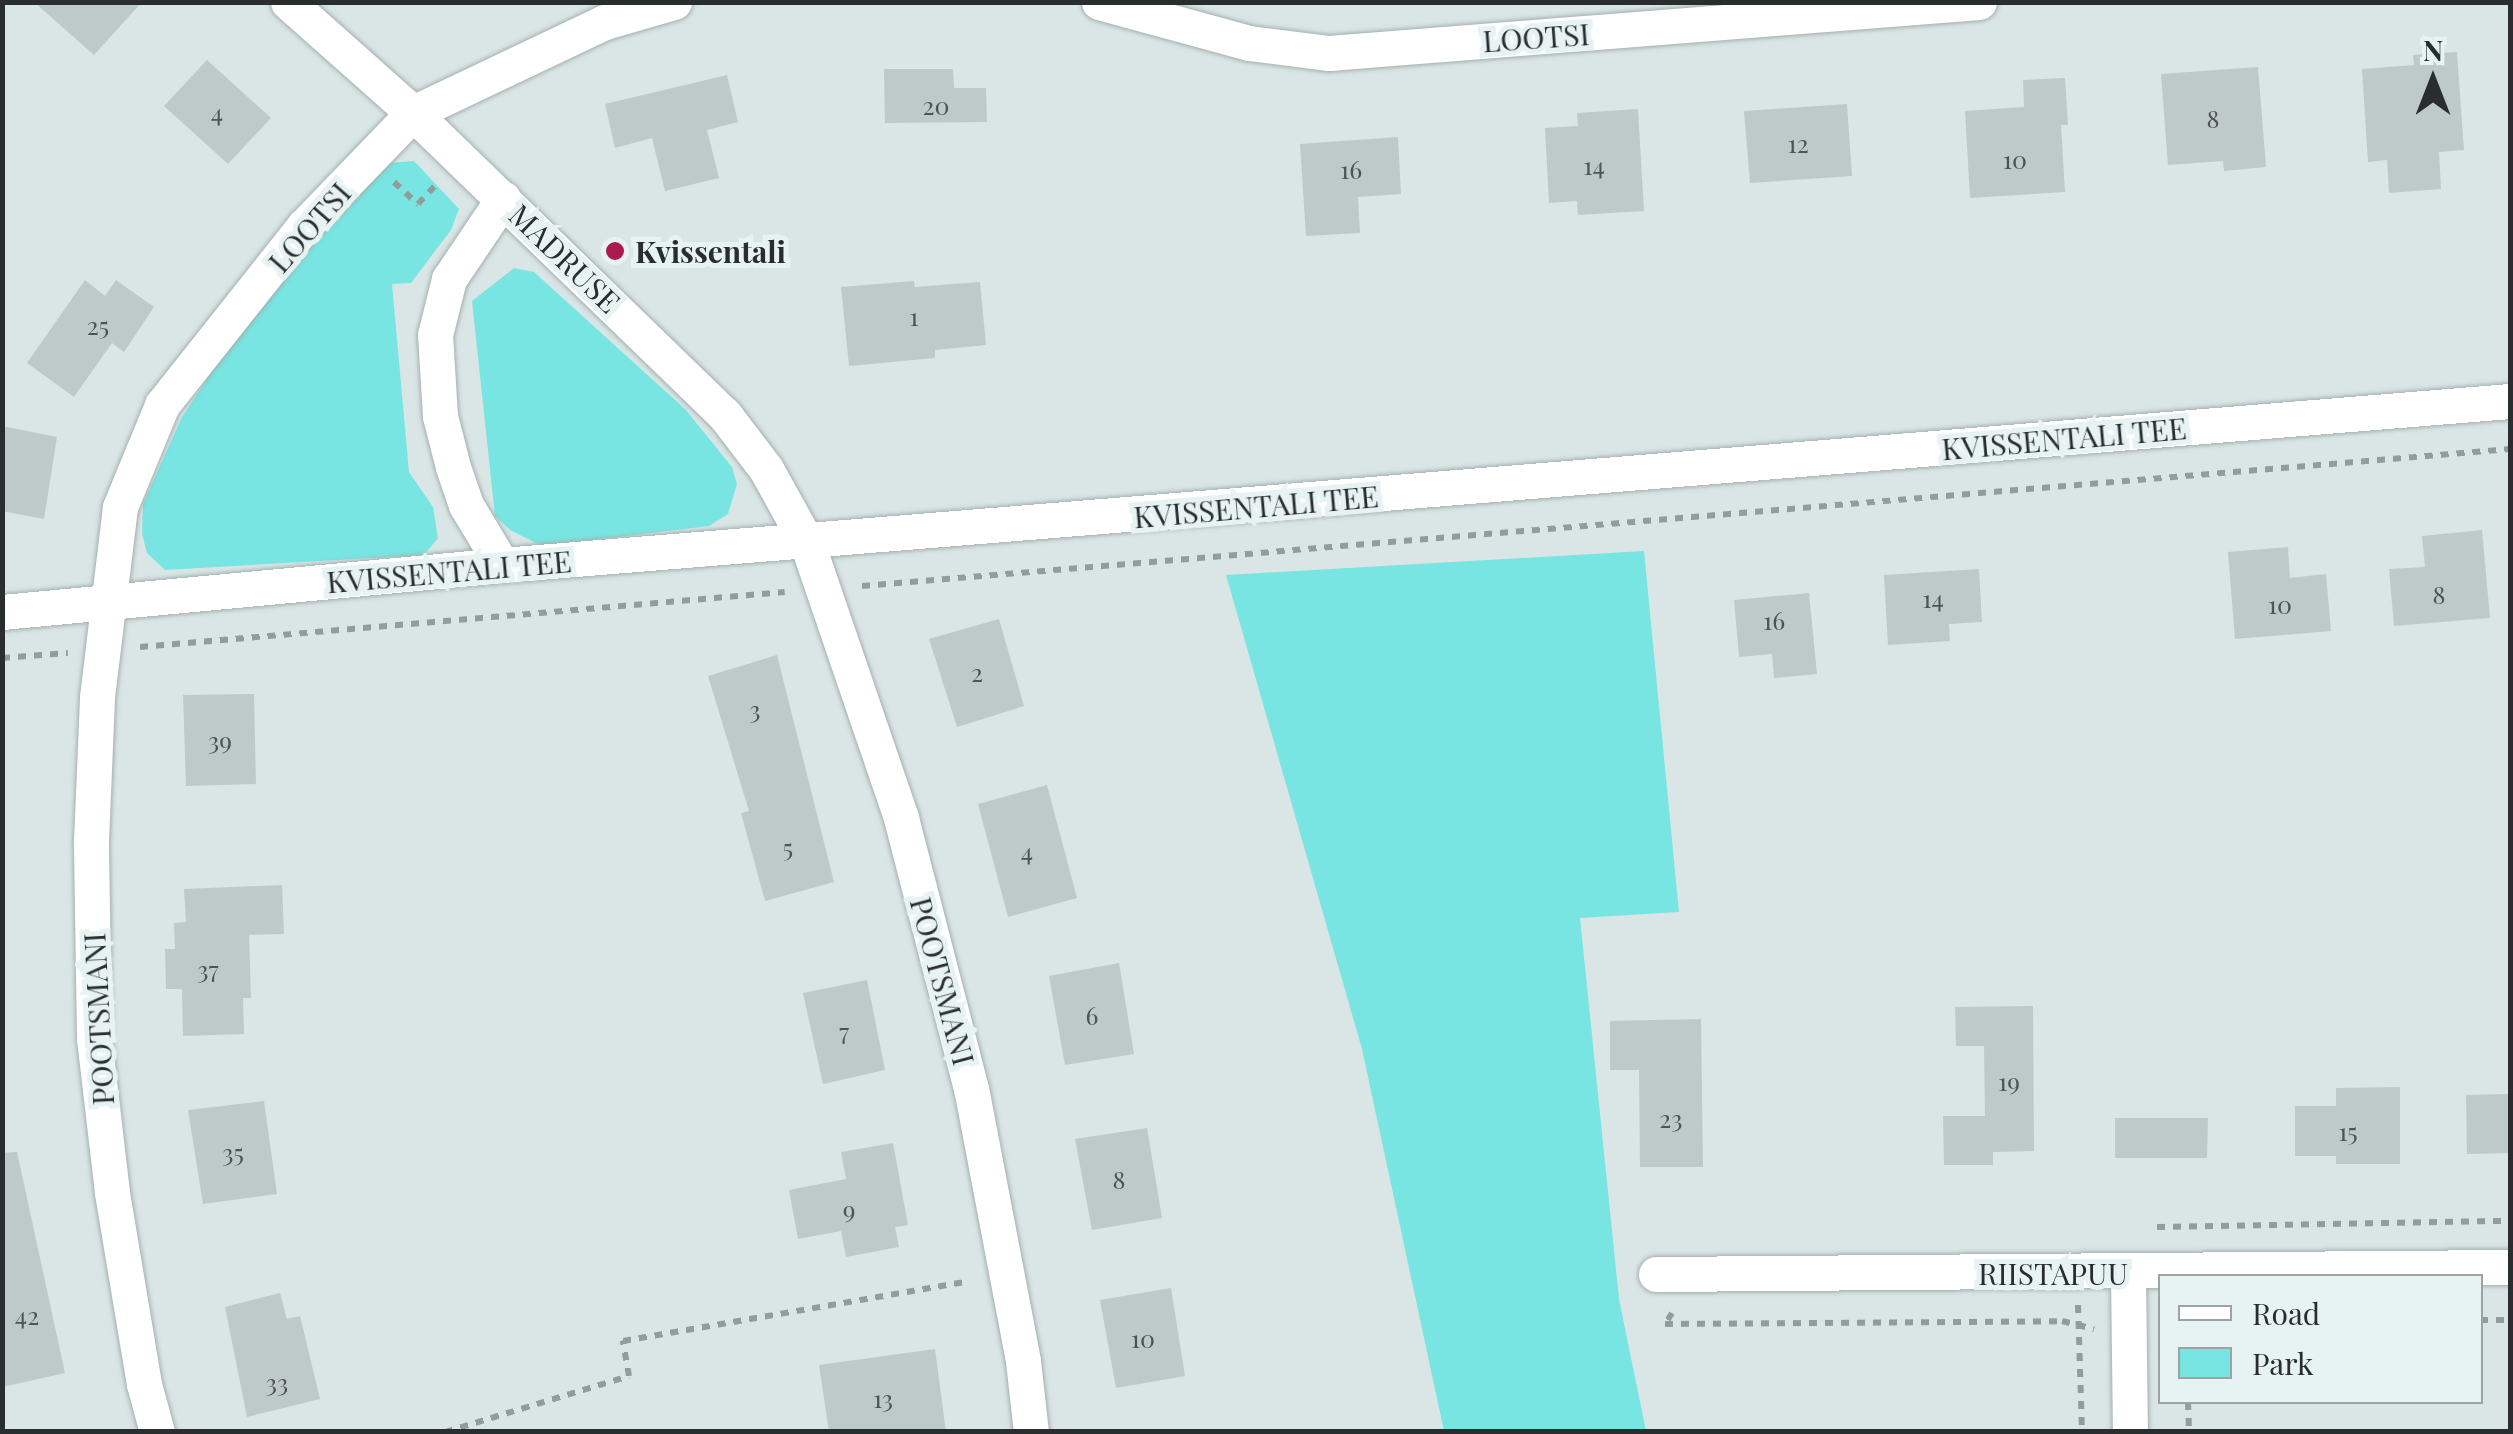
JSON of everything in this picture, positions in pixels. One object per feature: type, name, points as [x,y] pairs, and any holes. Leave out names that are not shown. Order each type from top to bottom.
[{"type":"street","name":"MADRUSE","points":[[288,2],[503,198],[724,414],[766,469],[807,543]]},
{"type":"street","name":"LOOTSI","points":[[105,603],[120,507],[162,404],[304,226],[413,113],[604,22],[674,2]]},
{"type":"street","name":"LOOTSI","points":[[1099,2],[1249,44],[1329,52],[1979,2]]},
{"type":"street","points":[[502,565],[466,505],[453,468],[440,416],[434,335],[449,279],[503,198]]},
{"type":"street","name":"KVISSENTALI TEE","points":[[2,612],[502,565],[2510,401]]},
{"type":"street","name":"POOTSMANI","points":[[807,543],[901,818],[971,1088],[1031,1432]]},
{"type":"street","name":"POOTSMANI","points":[[105,603],[91,841],[94,1038],[112,1192],[144,1384],[157,1432]]},
{"type":"street","name":"RIISTAPUU","points":[[1656,1274],[2128,1273],[2510,1266]]},
{"type":"street","points":[[2128,1273],[2130,1432]]},
{"type":"path","points":[[2,658],[2510,448]]},
{"type":"path","points":[[2078,1273],[2082,1432]]},
{"type":"path","points":[[444,1432],[629,1376],[623,1341],[1006,1275]]},
{"type":"path","points":[[2483,1320],[2510,1320]]},
{"type":"path","points":[[2188,1404],[2189,1432]]},
{"type":"green space","points":[[414,161],[459,209],[451,230],[411,283],[392,284],[409,472],[433,507],[438,538],[424,555],[165,570],[147,553],[142,534],[143,504],[181,419],[243,323],[388,163]]},
{"type":"green space","points":[[514,268],[534,272],[685,409],[732,467],[737,484],[728,514],[709,526],[542,546],[510,530],[495,516],[472,301]]},
{"type":"green space","points":[[1644,551],[1679,912],[1580,918],[1619,1299],[1646,1431],[1444,1431],[1362,1049],[1226,575]]},
{"type":"building","points":[[34,2],[142,2],[94,55]]},
{"type":"building","points":[[2457,52],[2464,150],[2439,152],[2441,189],[2389,193],[2387,160],[2368,162],[2362,69],[2414,65],[2413,55]]},
{"type":"building","points":[[207,60],[271,118],[228,164],[164,106]]},
{"type":"building","points":[[2258,67],[2266,167],[2224,171],[2223,161],[2168,165],[2161,74]]},
{"type":"building","points":[[884,69],[953,69],[954,88],[986,88],[987,122],[885,123]]},
{"type":"building","points":[[727,75],[738,122],[707,130],[719,178],[665,191],[652,138],[615,148],[605,104]]},
{"type":"building","points":[[2065,78],[2068,125],[2061,125],[2065,192],[1970,198],[1965,111],[2024,107],[2023,80]]},
{"type":"building","points":[[1847,104],[1852,176],[1750,183],[1744,111]]},
{"type":"building","points":[[1638,109],[1644,211],[1578,215],[1577,201],[1549,203],[1545,128],[1578,126],[1577,113]]},
{"type":"building","points":[[1398,137],[1401,194],[1358,197],[1360,233],[1306,236],[1300,144]]},
{"type":"building","points":[[85,280],[105,296],[116,280],[154,307],[124,352],[112,343],[74,397],[27,363]]},
{"type":"building","points":[[914,281],[915,287],[980,282],[986,345],[935,350],[935,358],[849,366],[841,287]]},
{"type":"building","points":[[2,426],[57,437],[44,519],[2,511]]},
{"type":"building","points":[[2482,530],[2490,618],[2394,626],[2389,569],[2425,567],[2422,536]]},
{"type":"building","points":[[2288,547],[2290,578],[2326,574],[2331,631],[2235,639],[2228,552]]},
{"type":"building","points":[[1979,569],[1982,622],[1949,624],[1950,641],[1888,645],[1884,575]]},
{"type":"building","points":[[1809,593],[1817,674],[1774,678],[1772,654],[1739,657],[1734,600]]},
{"type":"building","points":[[999,619],[1024,706],[957,727],[929,639]]},
{"type":"building","points":[[777,655],[834,882],[765,901],[741,813],[749,811],[708,676]]},
{"type":"building","points":[[254,694],[256,784],[186,786],[183,695]]},
{"type":"building","points":[[1047,785],[1077,898],[1008,917],[978,804]]},
{"type":"building","points":[[282,885],[284,934],[249,935],[251,998],[243,998],[244,1034],[183,1036],[182,989],[166,989],[165,949],[175,949],[174,923],[186,922],[184,889]]},
{"type":"building","points":[[1119,963],[1134,1054],[1065,1065],[1049,976]]},
{"type":"building","points":[[867,980],[885,1070],[823,1084],[803,993]]},
{"type":"building","points":[[2033,1006],[2034,1151],[1993,1152],[1993,1165],[1944,1165],[1943,1116],[1985,1116],[1984,1046],[1956,1046],[1955,1007]]},
{"type":"building","points":[[1701,1019],[1703,1167],[1640,1167],[1639,1070],[1610,1070],[1610,1021]]},
{"type":"building","points":[[2400,1087],[2400,1164],[2336,1164],[2336,1156],[2295,1156],[2295,1106],[2336,1106],[2336,1088]]},
{"type":"building","points":[[2510,1094],[2510,1153],[2467,1154],[2466,1095]]},
{"type":"building","points":[[264,1101],[277,1194],[203,1204],[188,1110]]},
{"type":"building","points":[[2115,1118],[2208,1118],[2207,1158],[2115,1158]]},
{"type":"building","points":[[1147,1128],[1162,1218],[1092,1230],[1075,1139]]},
{"type":"building","points":[[893,1143],[908,1225],[895,1227],[899,1247],[846,1257],[841,1231],[798,1239],[789,1190],[846,1179],[841,1152]]},
{"type":"building","points":[[17,1152],[65,1373],[2,1387],[2,1153]]},
{"type":"building","points":[[1171,1288],[1185,1376],[1116,1388],[1100,1300]]},
{"type":"building","points":[[280,1293],[287,1319],[300,1316],[320,1399],[247,1417],[225,1307]]},
{"type":"building","points":[[935,1349],[946,1432],[829,1432],[819,1365]]},
{"type":"place","name":"Kvissentali","points":[[615,251]]}]
